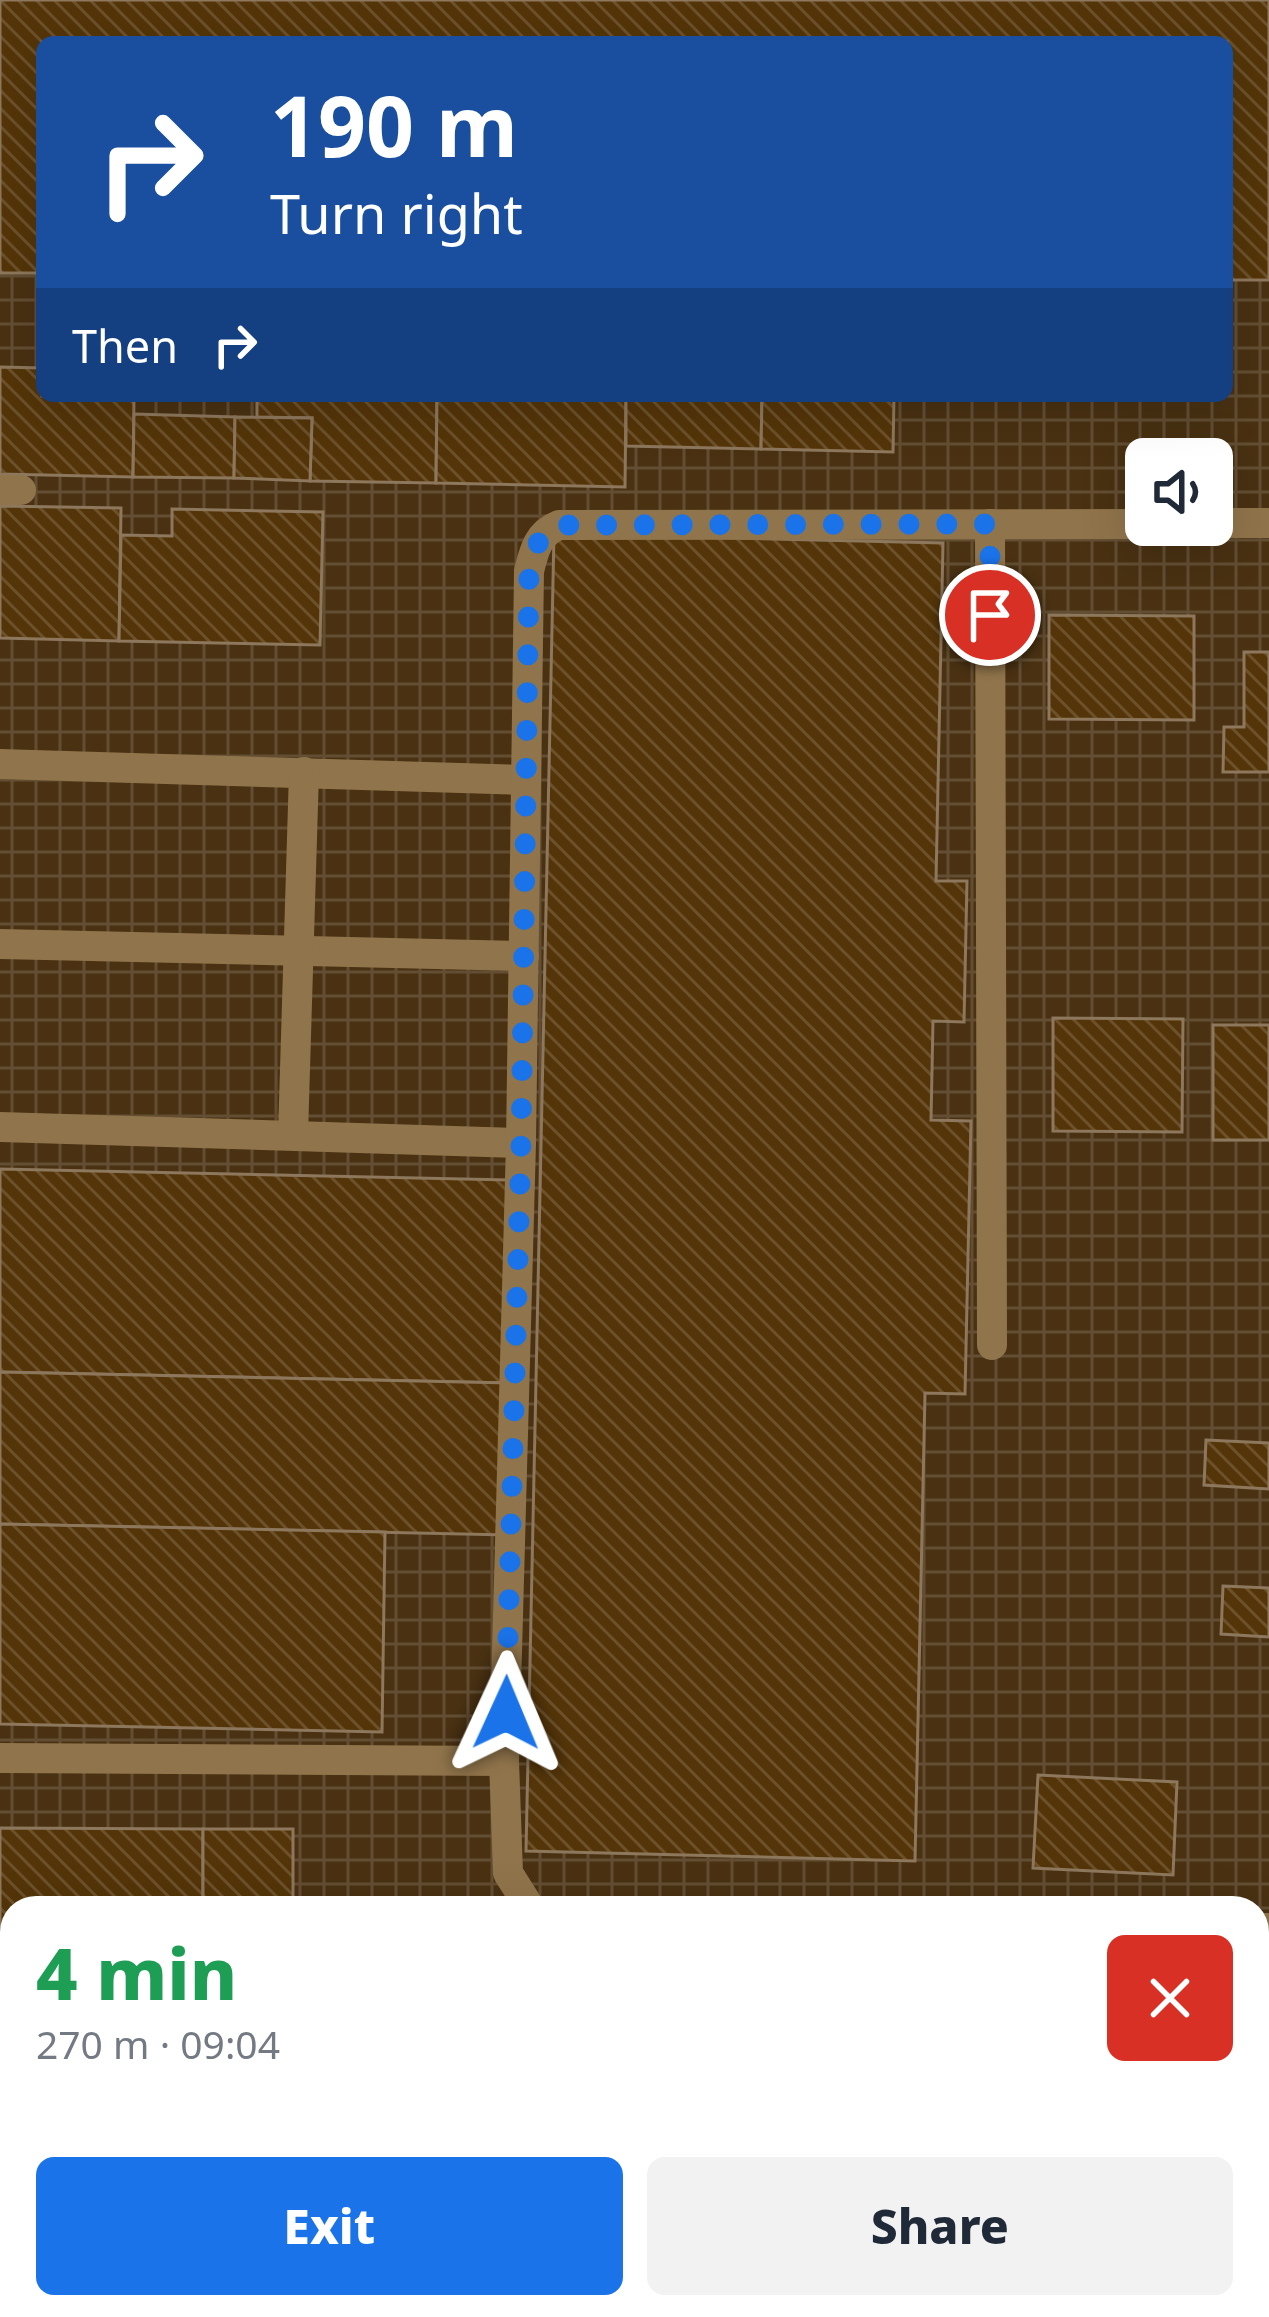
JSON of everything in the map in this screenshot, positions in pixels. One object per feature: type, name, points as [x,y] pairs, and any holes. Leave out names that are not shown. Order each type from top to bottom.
[{"type":"lane","points":[[1233,524],[1269,523]]},
{"type":"lane","points":[[990,524],[992,1345]]},
{"type":"lane","points":[[522,1896],[508,1873],[504,1761],[521,1143],[529,571],[536,547],[546,530],[559,525],[1125,524]]},
{"type":"lane","points":[[0,764],[526,780]]},
{"type":"lane","points":[[293,1135],[304,772]]},
{"type":"lane","points":[[0,944],[524,956]]},
{"type":"lane","points":[[0,1127],[521,1143]]},
{"type":"lane","points":[[0,1758],[504,1761]]},
{"type":"shaded area","points":[[0,0],[1269,0],[1269,1896],[0,1896]]},
{"type":"building","points":[[0,0],[1269,0],[1269,280],[1233,280],[1233,36],[36,36],[36,273],[0,273]]},
{"type":"building","points":[[0,367],[36,368],[36,402],[134,402],[133,477],[0,474]]},
{"type":"building","points":[[257,402],[437,402],[436,483],[310,481],[312,418],[257,417]]},
{"type":"building","points":[[437,402],[626,402],[625,487],[436,483]]},
{"type":"building","points":[[626,402],[762,402],[761,449],[626,446]]},
{"type":"building","points":[[762,402],[894,402],[893,452],[761,449]]},
{"type":"building","points":[[134,414],[235,417],[234,478],[133,477]]},
{"type":"building","points":[[235,417],[312,418],[310,481],[234,478]]},
{"type":"building","points":[[0,506],[121,508],[119,641],[0,638]]},
{"type":"building","points":[[172,509],[323,512],[320,645],[119,641],[121,535],[172,536]]},
{"type":"building","points":[[554,534],[943,543],[936,881],[967,881],[964,1022],[933,1021],[931,1120],[971,1121],[965,1394],[925,1393],[915,1861],[526,1851]]},
{"type":"building","points":[[1049,615],[1194,616],[1194,720],[1049,719]]},
{"type":"building","points":[[1244,652],[1269,652],[1269,772],[1223,772],[1224,727],[1244,727]]},
{"type":"building","points":[[1053,1018],[1183,1019],[1182,1132],[1053,1131]]},
{"type":"building","points":[[1213,1025],[1269,1025],[1269,1140],[1213,1140]]},
{"type":"building","points":[[0,1169],[515,1180],[511,1383],[0,1372]]},
{"type":"building","points":[[0,1372],[511,1383],[508,1535],[0,1524]]},
{"type":"building","points":[[1206,1440],[1269,1443],[1269,1489],[1204,1485]]},
{"type":"building","points":[[0,1524],[385,1532],[382,1732],[0,1724]]},
{"type":"building","points":[[1223,1586],[1269,1588],[1269,1637],[1221,1634]]},
{"type":"building","points":[[1038,1775],[1177,1782],[1173,1875],[1033,1868]]},
{"type":"building","points":[[0,1828],[203,1829],[203,1896],[0,1896]]},
{"type":"building","points":[[203,1829],[293,1829],[293,1896],[203,1896]]},
{"type":"route","points":[[506,1713],[529,571],[536,547],[546,530],[559,525],[990,524],[990,615]]}]
